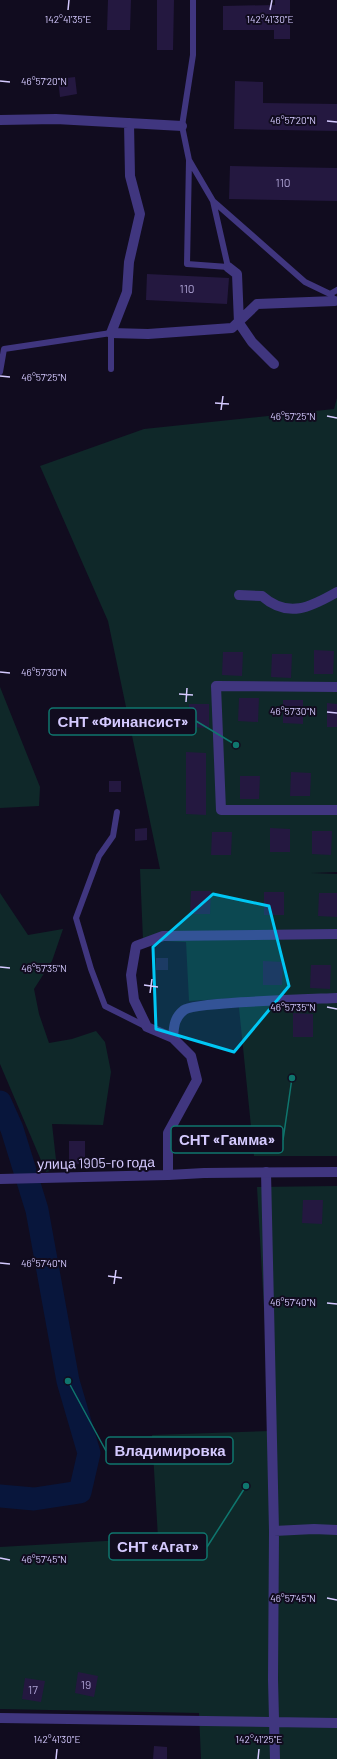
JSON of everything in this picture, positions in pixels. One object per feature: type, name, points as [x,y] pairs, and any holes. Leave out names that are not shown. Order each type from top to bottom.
[{"type":"street","points":[[0,120],[56,119],[182,126]]},
{"type":"street","points":[[129,123],[130,176],[140,214],[129,262],[127,292],[111,333],[148,334],[232,328],[258,304],[332,298]]},
{"type":"street","points":[[228,267],[237,274],[239,323],[252,342],[274,364]]},
{"type":"street","points":[[239,596],[262,596],[270,603],[289,610],[311,607],[337,592]]},
{"type":"street","points":[[337,686],[216,686],[221,810],[337,810]]},
{"type":"street","points":[[168,1176],[168,1133],[197,1080],[191,1056],[173,1038],[147,1027],[134,1000],[131,975],[136,946],[163,936],[337,934]]},
{"type":"street","points":[[173,1038],[175,1020],[185,1009],[230,1003],[337,998]]},
{"type":"street","points":[[266,1172],[274,1531],[273,1679],[275,1759]]},
{"type":"street","name":"улица 1905-го года","points":[[3,1179],[168,1176],[204,1173],[337,1172]]},
{"type":"street","points":[[274,1531],[314,1529],[337,1530]]},
{"type":"street","points":[[0,1718],[337,1723]]},
{"type":"lane","points":[[189,160],[212,202],[228,267],[187,264],[189,160],[182,126],[193,55],[193,0]]},
{"type":"lane","points":[[212,202],[305,282],[332,298],[337,290]]},
{"type":"lane","points":[[0,372],[4,349],[111,333],[111,369]]},
{"type":"lane","points":[[117,812],[113,836],[99,856],[76,918],[91,969],[105,1006],[147,1027]]},
{"type":"highlighted area","points":[[213,894],[269,906],[289,986],[234,1052],[156,1029],[153,947]]},
{"type":"green space","points":[[337,398],[337,872],[311,873],[337,874],[337,1156],[254,1156],[238,998],[189,1001],[186,942],[143,940],[140,869],[160,869],[108,621],[40,466],[144,429],[334,409]]},
{"type":"green space","points":[[0,687],[40,787],[39,806],[0,808]]},
{"type":"green space","points":[[0,893],[28,935],[63,929],[52,961],[34,989],[39,1014],[49,1043],[72,1039],[96,1031],[105,1042],[111,1072],[103,1125],[52,1124],[57,1169],[46,1172],[0,1064]]},
{"type":"green space","points":[[337,1186],[337,1759],[201,1759],[199,1713],[0,1709],[0,1547],[158,1538],[152,1435],[271,1431],[257,1187]]},
{"type":"building","points":[[108,0],[131,0],[130,30],[107,30]]},
{"type":"building","points":[[157,0],[174,0],[173,50],[157,50]]},
{"type":"building","points":[[275,0],[290,0],[290,39],[274,39],[274,30],[223,30],[223,6],[275,5]]},
{"type":"building","points":[[75,77],[77,94],[60,97],[58,79]]},
{"type":"building","points":[[235,81],[263,82],[263,103],[337,104],[337,131],[234,129]]},
{"type":"building","points":[[230,166],[337,168],[337,201],[229,199]]},
{"type":"building","points":[[147,274],[229,278],[227,304],[146,300]]},
{"type":"building","points":[[314,650],[334,651],[333,674],[314,674]]},
{"type":"building","points":[[223,652],[243,652],[242,676],[222,675]]},
{"type":"building","points":[[272,654],[292,654],[291,678],[271,677]]},
{"type":"building","points":[[239,698],[259,698],[258,722],[238,721]]},
{"type":"building","points":[[283,700],[303,700],[303,724],[283,723]]},
{"type":"building","points":[[327,703],[337,704],[337,727],[327,727]]},
{"type":"building","points":[[189,704],[209,704],[209,728],[189,727]]},
{"type":"building","points":[[186,752],[206,753],[206,815],[186,814]]},
{"type":"building","points":[[291,772],[311,773],[310,796],[290,796]]},
{"type":"building","points":[[240,776],[260,776],[259,799],[240,799]]},
{"type":"building","points":[[109,781],[121,781],[121,792],[109,792]]},
{"type":"building","points":[[147,828],[147,840],[135,841],[135,829]]},
{"type":"building","points":[[270,828],[290,829],[290,852],[270,852]]},
{"type":"building","points":[[312,831],[332,831],[331,855],[312,854]]},
{"type":"building","points":[[212,832],[232,832],[231,855],[211,855]]},
{"type":"building","points":[[191,891],[211,891],[210,914],[190,914]]},
{"type":"building","points":[[264,892],[284,892],[284,915],[264,915]]},
{"type":"building","points":[[319,893],[337,893],[337,917],[318,916]]},
{"type":"building","points":[[156,958],[168,958],[168,970],[156,970]]},
{"type":"building","points":[[263,961],[283,962],[282,985],[263,985]]},
{"type":"building","points":[[311,965],[331,965],[330,989],[310,988]]},
{"type":"building","points":[[293,1013],[313,1014],[313,1037],[293,1037]]},
{"type":"building","points":[[69,1141],[85,1141],[85,1164],[69,1164]]},
{"type":"building","points":[[303,1200],[323,1200],[322,1224],[302,1223]]},
{"type":"building","points":[[78,1672],[98,1676],[94,1697],[75,1693]]},
{"type":"building","points":[[25,1678],[45,1681],[41,1702],[22,1699]]},
{"type":"building","points":[[154,1746],[167,1747],[167,1759],[153,1759]]},
{"type":"waterway","points":[[0,1102],[12,1129],[37,1210],[68,1381],[89,1453],[80,1492],[34,1499],[0,1496]]},
{"type":"place","name":"СНТ «Финансист»","points":[[236,745]]},
{"type":"place","name":"СНТ «Гамма»","points":[[292,1078]]},
{"type":"place","name":"Владимировка","points":[[68,1381]]},
{"type":"place","name":"СНТ «Агат»","points":[[246,1486]]}]
